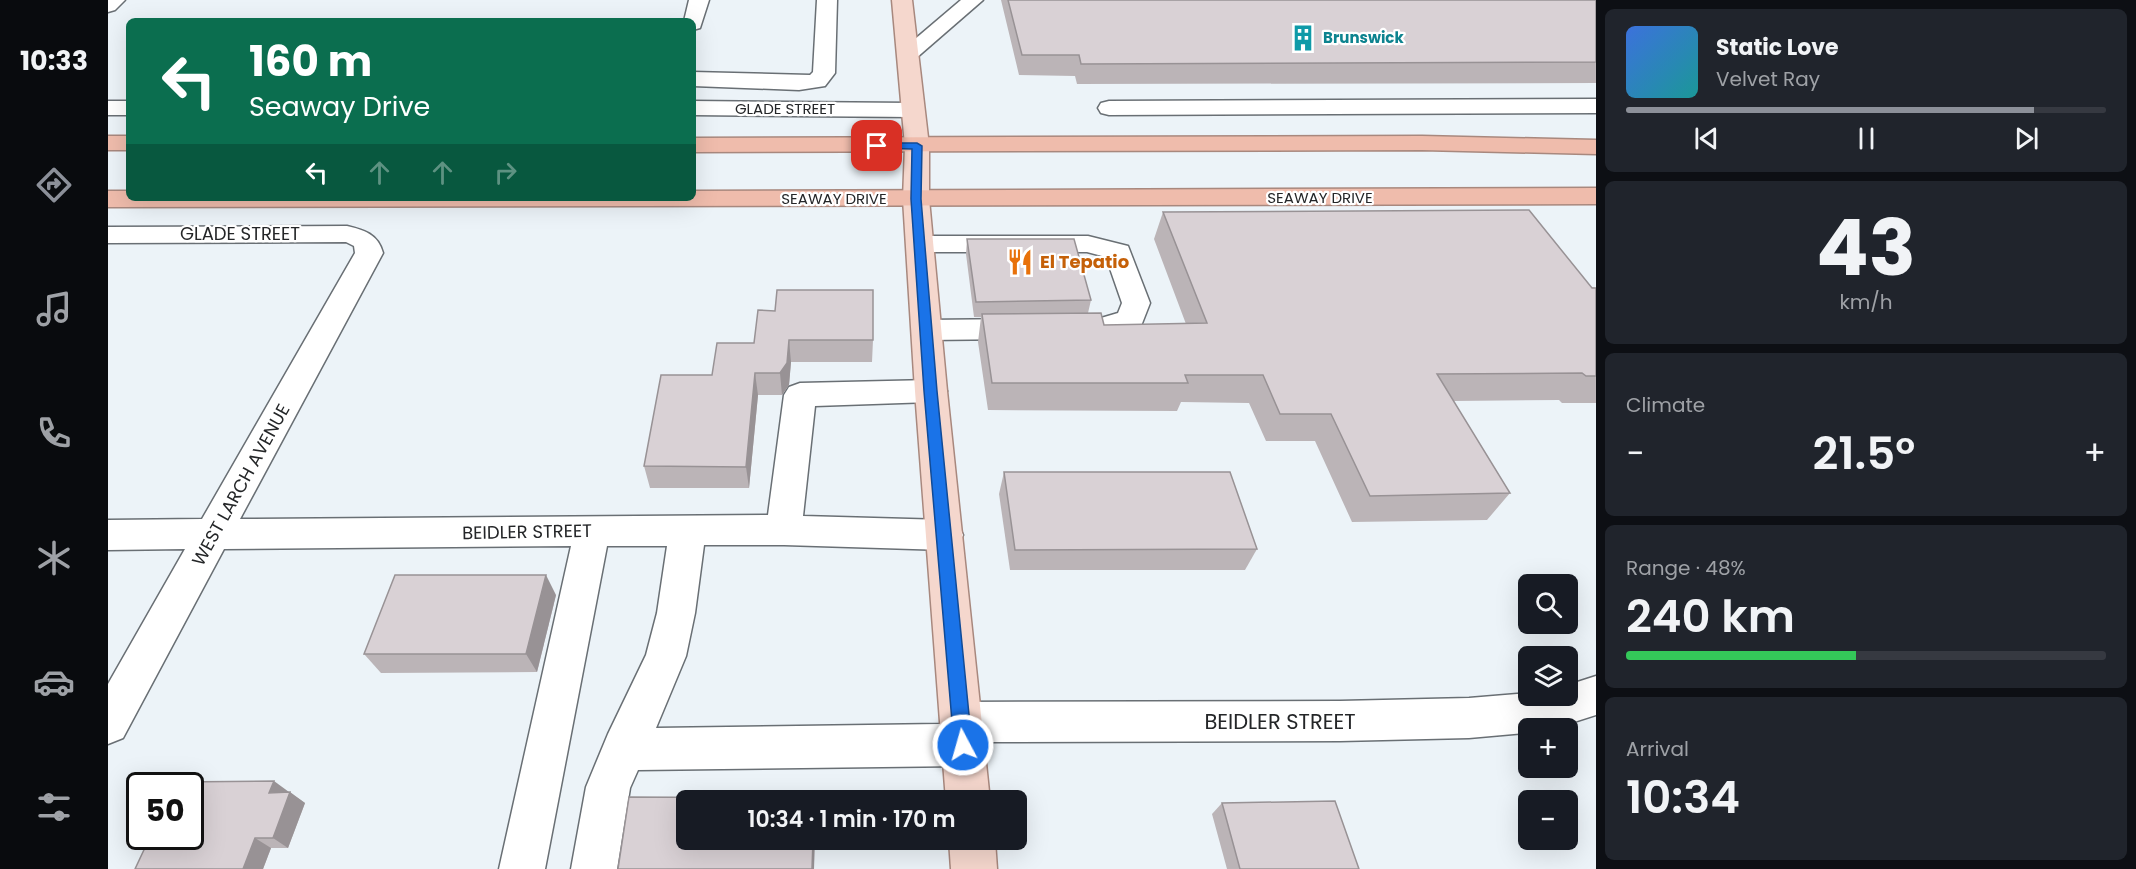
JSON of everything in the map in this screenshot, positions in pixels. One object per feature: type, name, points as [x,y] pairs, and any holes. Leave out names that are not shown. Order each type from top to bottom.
[{"type":"highway","points":[[108,143],[126,143]]},
{"type":"highway","points":[[988,199],[1032,186],[1475,184],[1514,179],[1513,170],[1497,159],[1472,151],[1422,143]]},
{"type":"highway","points":[[696,145],[1422,143],[1596,147]]},
{"type":"highway","points":[[696,157],[807,157],[850,145]]},
{"type":"highway","name":"SEAWAY DRIVE","points":[[696,199],[1596,196]]},
{"type":"highway","name":"SEAWAY DRIVE","points":[[108,199],[126,199]]},
{"type":"main road","points":[[902,0],[917,146],[916,199],[931,391],[967,790]]},
{"type":"main road","points":[[973,850],[974,869]]},
{"type":"street","points":[[108,6],[115,0]]},
{"type":"street","points":[[694,18],[699,0]]},
{"type":"street","points":[[696,79],[799,84],[817,81],[824,73],[827,0]]},
{"type":"street","points":[[908,55],[973,0]]},
{"type":"street","points":[[1109,108],[1596,106]]},
{"type":"street","points":[[108,108],[126,108]]},
{"type":"street","name":"GLADE STREET","points":[[696,108],[913,110]]},
{"type":"street","name":"GLADE STREET","points":[[108,235],[333,233],[361,238],[368,245]]},
{"type":"street","points":[[920,244],[1088,244],[1118,252],[1136,303],[1131,319],[1102,328],[927,330]]},
{"type":"street","name":"WEST LARCH AVENUE","points":[[108,724],[366,260],[368,245]]},
{"type":"street","points":[[784,530],[800,395],[931,391]]},
{"type":"street","points":[[594,869],[608,787],[666,656],[676,613],[688,530]]},
{"type":"street","name":"BEIDLER STREET","points":[[108,535],[688,530],[784,530],[945,535]]},
{"type":"street","points":[[522,869],[592,531]]},
{"type":"street","name":"BEIDLER STREET","points":[[623,749],[890,744],[962,734],[1446,719],[1539,710],[1596,695]]},
{"type":"building","name":"Brunswick","points":[[1008,0],[1596,0],[1596,62],[1081,64],[1079,55],[1022,55]]},
{"type":"building","points":[[1529,210],[1592,288],[1596,288],[1596,376],[1586,376],[1582,373],[1437,374],[1510,493],[1370,496],[1331,414],[1280,414],[1263,375],[1185,375],[1188,383],[992,383],[982,314],[1101,313],[1104,325],[1207,323],[1163,212]]},
{"type":"building","points":[[967,239],[1074,239],[1091,300],[976,302]]},
{"type":"building","points":[[777,290],[873,290],[873,340],[789,340],[787,363],[780,373],[755,373],[746,467],[644,466],[661,375],[712,375],[717,343],[754,343],[758,310],[775,311]]},
{"type":"building","points":[[1004,472],[1230,472],[1257,549],[1015,550]]},
{"type":"building","points":[[395,575],[546,575],[526,654],[364,654]]},
{"type":"building","points":[[274,781],[269,793],[290,792],[273,838],[255,838],[243,869],[135,869],[144,850],[204,850],[204,782]]},
{"type":"building","points":[[629,797],[676,797],[676,850],[813,850],[812,869],[618,869]]},
{"type":"building","points":[[1335,801],[1359,869],[1240,869],[1222,803]]},
{"type":"place","name":"Brunswick","points":[[1303,38]]},
{"type":"place","name":"El Tepatio","points":[[1020,262]]},
{"type":"route","points":[[877,146],[917,146],[916,199],[963,745]]}]
